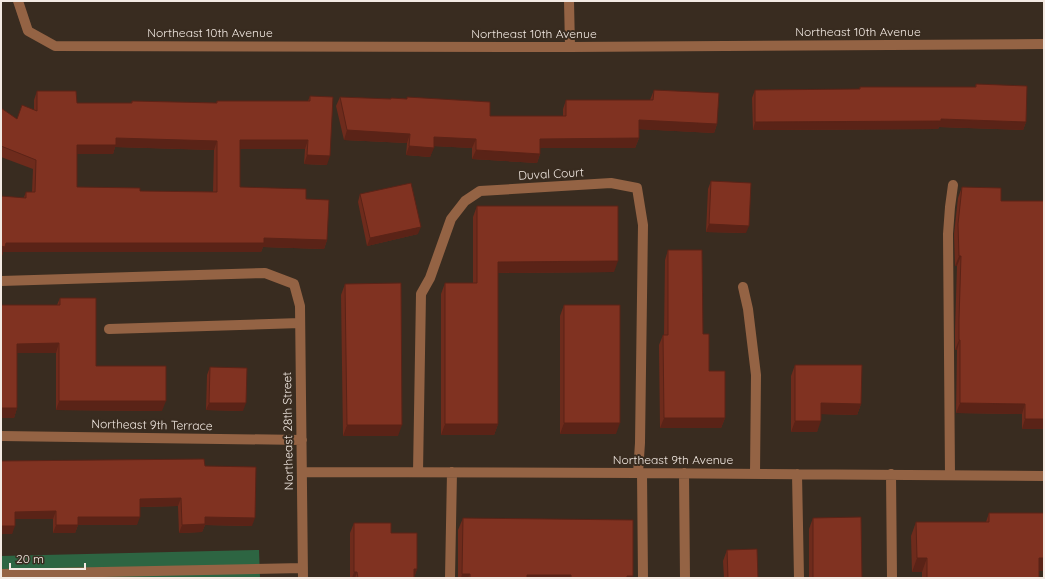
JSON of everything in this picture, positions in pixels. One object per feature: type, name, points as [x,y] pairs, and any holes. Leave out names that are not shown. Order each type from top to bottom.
[{"type":"street","name":"Northeast 10th Avenue","points":[[18,1],[28,31],[55,46],[570,47],[1044,44]]},
{"type":"street","points":[[569,1],[570,47]]},
{"type":"street","name":"Duval Court","points":[[418,472],[421,294],[430,278],[451,219],[465,201],[480,191],[611,183],[637,188],[644,225],[640,473]]},
{"type":"street","points":[[950,475],[948,234],[953,186]]},
{"type":"street","name":"Northeast 28th Street","points":[[1,281],[265,274],[294,284],[300,306],[303,573]]},
{"type":"street","points":[[743,288],[748,309],[756,375],[755,474]]},
{"type":"street","points":[[109,329],[300,323]]},
{"type":"street","name":"Northeast 9th Terrace","points":[[1,436],[302,440]]},
{"type":"street","name":"Northeast 9th Avenue","points":[[302,472],[1044,476]]},
{"type":"street","points":[[450,578],[452,472]]},
{"type":"street","points":[[640,473],[643,578]]},
{"type":"street","points":[[684,473],[685,578]]},
{"type":"street","points":[[798,474],[799,578]]},
{"type":"street","points":[[891,474],[892,578]]},
{"type":"street","points":[[1,574],[303,573]]},
{"type":"green space","points":[[259,550],[260,578],[1,578],[1,556]]},
{"type":"building","points":[[976,84],[1027,86],[1026,122],[941,119],[941,121],[755,122],[755,90],[860,89],[860,87],[976,87]]},
{"type":"building","points":[[654,90],[719,93],[717,124],[639,120],[639,138],[540,139],[540,154],[476,150],[476,139],[434,137],[434,148],[409,146],[410,134],[347,130],[340,97],[407,99],[407,97],[490,102],[490,116],[566,116],[566,100],[653,100]]},
{"type":"building","points":[[37,91],[76,91],[77,103],[132,103],[132,101],[217,103],[217,101],[310,101],[310,96],[333,97],[330,156],[307,155],[308,140],[240,140],[240,187],[306,189],[306,199],[329,200],[327,240],[264,238],[264,243],[6,243],[5,247],[1,246],[1,196],[26,198],[26,192],[35,192],[36,160],[1,146],[1,108],[17,119],[22,105],[37,111]],"holes":[[[116,138],[217,141],[217,192],[140,191],[140,188],[77,187],[77,145],[116,145]]]},
{"type":"building","points":[[711,181],[751,183],[749,226],[709,224]]},
{"type":"building","points":[[411,183],[421,227],[370,238],[360,194]]},
{"type":"building","points":[[962,187],[1001,188],[1001,201],[1044,201],[1044,419],[1025,419],[1025,404],[960,403],[959,319],[961,256],[959,256],[958,224]]},
{"type":"building","points":[[477,206],[618,206],[618,261],[498,262],[498,424],[445,424],[445,283],[477,283]]},
{"type":"building","points":[[668,250],[702,250],[703,334],[709,334],[709,371],[725,371],[725,418],[664,418],[663,335],[668,335]]},
{"type":"building","points":[[401,283],[402,425],[347,425],[345,284]]},
{"type":"building","points":[[60,298],[96,298],[96,366],[166,366],[166,401],[59,401],[59,343],[17,344],[17,408],[1,408],[1,305],[60,305]]},
{"type":"building","points":[[564,305],[620,305],[620,423],[564,423]]},
{"type":"building","points":[[795,365],[862,365],[861,404],[821,403],[821,421],[795,421]]},
{"type":"building","points":[[210,367],[247,368],[246,403],[209,403]]},
{"type":"building","points":[[204,459],[205,466],[256,467],[255,518],[205,517],[205,524],[182,525],[181,498],[140,499],[140,517],[78,517],[78,525],[56,525],[56,511],[15,512],[15,526],[1,526],[1,461]]},
{"type":"building","points":[[989,513],[1044,513],[1044,558],[1039,558],[1039,578],[927,578],[927,558],[917,558],[916,522],[989,522]]},
{"type":"building","points":[[861,517],[862,578],[813,578],[813,518]]},
{"type":"building","points":[[463,518],[633,520],[633,576],[627,576],[627,578],[571,578],[571,575],[527,575],[527,578],[470,578],[470,574],[462,574]]},
{"type":"building","points":[[354,523],[391,523],[391,533],[417,533],[417,569],[414,569],[414,578],[358,578],[357,572],[354,572]]},
{"type":"building","points":[[757,549],[758,578],[728,578],[727,550]]}]
